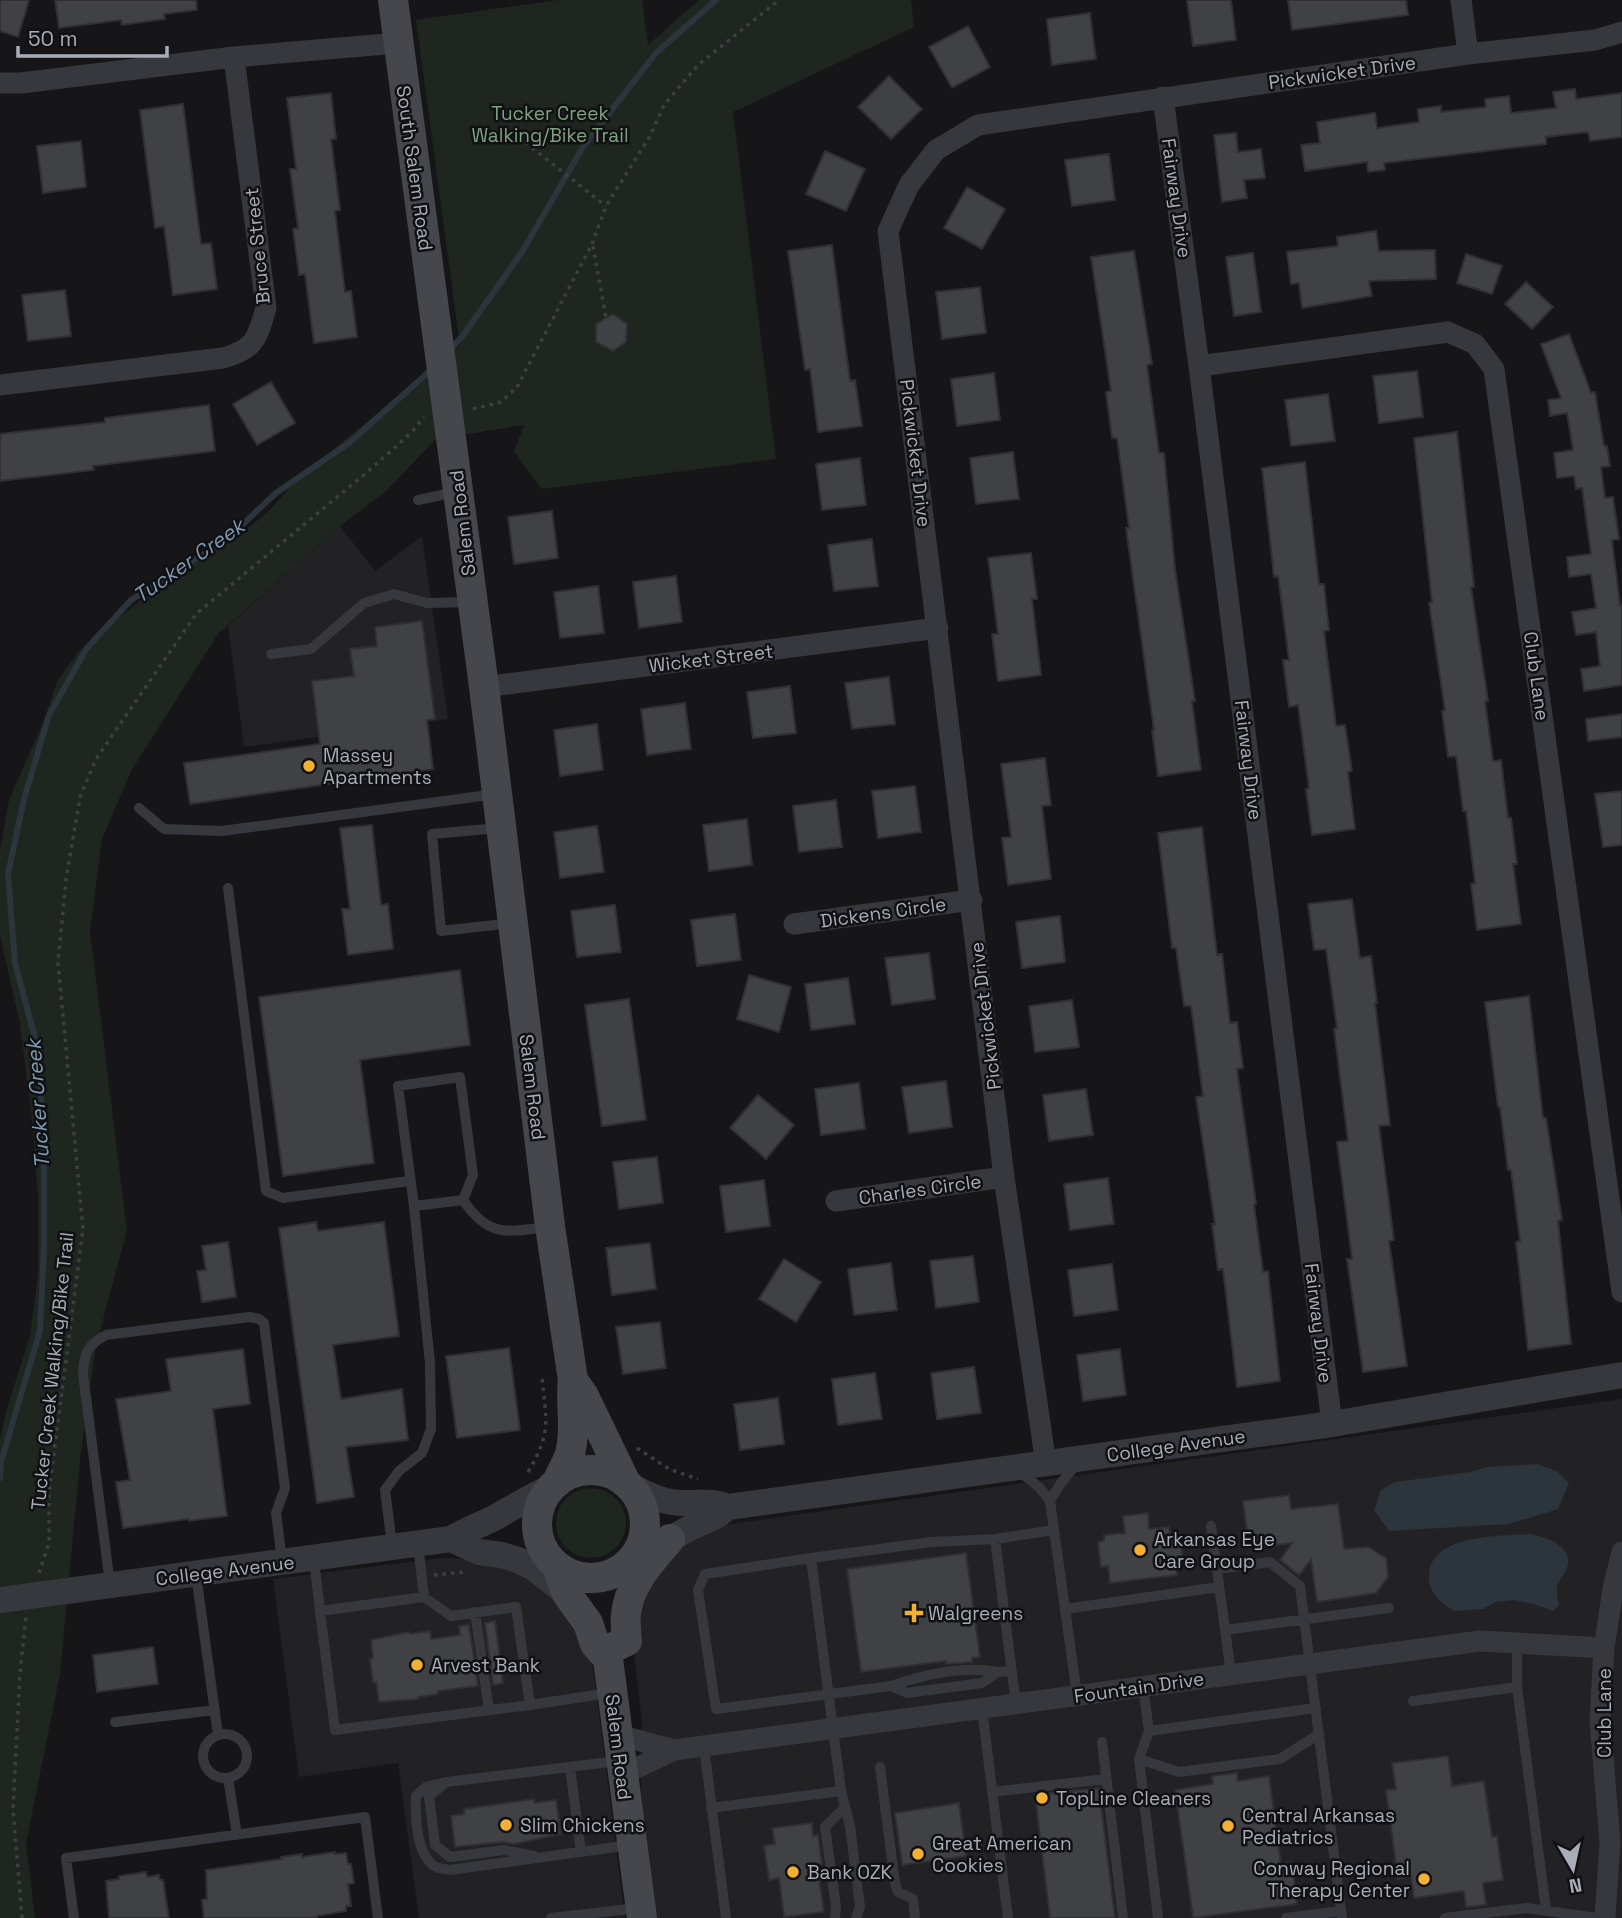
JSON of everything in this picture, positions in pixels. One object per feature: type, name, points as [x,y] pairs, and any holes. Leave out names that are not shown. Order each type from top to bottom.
[{"type":"main road","name":"South Salem Road","points":[[393,0],[438,336]]},
{"type":"main road","name":"Salem Road","points":[[438,336],[572,1389],[571,1451],[540,1485]]},
{"type":"main road","name":"Salem Road","points":[[572,1389],[584,1396],[618,1441],[627,1483]]},
{"type":"main road","points":[[592,1469],[603,1471],[627,1483],[641,1503],[645,1525],[644,1536],[630,1561],[614,1573],[590,1578],[578,1576],[552,1561],[539,1539],[537,1517],[544,1497],[540,1485],[568,1474],[592,1469]]},
{"type":"main road","points":[[612,1653],[627,1641],[626,1614],[638,1578],[670,1539]]},
{"type":"main road","name":"Salem Road","points":[[552,1561],[567,1594],[588,1623],[595,1644],[612,1653]]},
{"type":"main road","name":"Salem Road","points":[[630,1561],[614,1598],[612,1692],[641,1913]]},
{"type":"street","points":[[1461,0],[1468,54]]},
{"type":"street","name":"Pickwicket Drive","points":[[1046,1464],[1004,1177],[888,231],[909,185],[936,150],[978,125],[1468,54],[1595,40],[1622,32]]},
{"type":"street","points":[[0,83],[22,83],[234,57],[398,43]]},
{"type":"street","name":"Bruce Street","points":[[0,385],[223,358],[243,352],[257,337],[266,308],[234,57]]},
{"type":"street","name":"Fairway Drive","points":[[1163,97],[1332,1424]]},
{"type":"street","name":"Club Lane","points":[[1199,366],[1448,332],[1475,344],[1494,369],[1622,1292]]},
{"type":"street","name":"Wicket Street","points":[[484,687],[937,628]]},
{"type":"street","name":"Dickens Circle","points":[[794,923],[972,900]]},
{"type":"street","name":"Charles Circle","points":[[836,1201],[1004,1177]]},
{"type":"street","name":"College Avenue","points":[[627,1483],[652,1498],[687,1503],[717,1496],[1015,1468],[1332,1424],[1622,1376]]},
{"type":"street","points":[[618,1441],[642,1475],[683,1493],[717,1496]]},
{"type":"street","name":"College Avenue","points":[[456,1542],[540,1485]]},
{"type":"street","name":"College Avenue","points":[[630,1561],[717,1517],[717,1496]]},
{"type":"street","points":[[456,1542],[479,1552],[518,1560],[534,1568],[567,1594]]},
{"type":"street","name":"College Avenue","points":[[17,1597],[405,1546],[456,1542],[512,1544],[552,1561]]},
{"type":"street","name":"Club Lane","points":[[1605,1911],[1610,1842],[1610,1790],[1600,1720],[1604,1648],[1622,1552]]},
{"type":"street","name":"Fountain Drive","points":[[620,1757],[1480,1641],[1604,1648]]},
{"type":"street","name":"Fountain Drive","points":[[620,1757],[674,1751]]},
{"type":"lane","points":[[418,500],[458,491]]},
{"type":"lane","points":[[271,654],[311,649],[364,603],[394,594],[427,603],[471,602]]},
{"type":"lane","points":[[139,808],[164,829],[222,831],[496,794]]},
{"type":"lane","points":[[500,828],[432,834],[441,931],[512,923]]},
{"type":"lane","points":[[228,888],[266,1191],[282,1198],[409,1181]]},
{"type":"lane","points":[[463,1200],[473,1175],[460,1077],[398,1086],[414,1206],[430,1363],[431,1429],[422,1453],[398,1471],[385,1490],[424,1597],[451,1616],[516,1607],[530,1704]]},
{"type":"lane","points":[[463,1200],[474,1216],[489,1228],[511,1231],[550,1226]]},
{"type":"lane","points":[[414,1206],[463,1200]]},
{"type":"lane","points":[[110,1584],[83,1374],[84,1356],[94,1341],[106,1335],[250,1317],[264,1323],[285,1489],[276,1513],[283,1563]]},
{"type":"lane","points":[[1051,1501],[1061,1483],[1082,1459]]},
{"type":"lane","points":[[1015,1468],[1039,1486],[1051,1501],[1077,1695]]},
{"type":"lane","points":[[1211,1526],[1231,1674]]},
{"type":"lane","points":[[1012,1671],[998,1672],[982,1683],[970,1685],[907,1693],[891,1686],[716,1709],[698,1590],[705,1574],[932,1542],[995,1539],[1054,1530]]},
{"type":"lane","points":[[995,1539],[1016,1704]]},
{"type":"lane","points":[[811,1558],[841,1791],[850,1826],[860,1907],[856,1918]]},
{"type":"lane","points":[[314,1559],[335,1730],[612,1692]]},
{"type":"lane","points":[[1217,1569],[1270,1562],[1300,1586],[1341,1914],[1286,1918]]},
{"type":"lane","points":[[196,1574],[218,1735]]},
{"type":"lane","points":[[1065,1609],[1219,1587]]},
{"type":"lane","points":[[320,1611],[424,1597]]},
{"type":"lane","points":[[1225,1630],[1389,1608]]},
{"type":"lane","points":[[475,1612],[489,1710]]},
{"type":"lane","points":[[1517,1642],[1517,1686],[1542,1912]]},
{"type":"lane","points":[[1143,1686],[1149,1731],[1139,1759],[1158,1918]]},
{"type":"lane","points":[[1413,1701],[1517,1686]]},
{"type":"lane","points":[[1149,1731],[1316,1708]]},
{"type":"lane","points":[[982,1709],[1008,1918]]},
{"type":"lane","points":[[115,1722],[215,1710]]},
{"type":"lane","points":[[1139,1759],[1179,1772],[1280,1759],[1319,1734]]},
{"type":"lane","points":[[218,1735],[237,1738],[246,1748],[244,1768],[228,1778],[214,1775],[208,1770],[203,1757],[207,1744],[218,1735]]},
{"type":"lane","points":[[1102,1742],[1123,1918]]},
{"type":"lane","points":[[704,1746],[726,1918]]},
{"type":"lane","points":[[620,1757],[570,1767],[446,1782],[426,1787],[416,1796],[421,1846],[427,1859],[436,1868],[450,1870],[632,1845]]},
{"type":"lane","points":[[570,1767],[581,1852]]},
{"type":"lane","points":[[880,1767],[895,1883],[898,1892],[913,1899],[915,1918]]},
{"type":"lane","points":[[228,1778],[237,1835]]},
{"type":"lane","points":[[992,1792],[1106,1779]]},
{"type":"lane","points":[[446,1782],[429,1796],[435,1845],[450,1857],[504,1850],[542,1857]]},
{"type":"lane","points":[[711,1808],[841,1791]]},
{"type":"lane","points":[[835,1918],[836,1907],[825,1827],[845,1807]]},
{"type":"lane","points":[[74,1918],[66,1858],[365,1817],[377,1918]]},
{"type":"lane","points":[[1445,1918],[1527,1908],[1542,1912],[1605,1911]]},
{"type":"lane","points":[[551,1918],[641,1913]]},
{"type":"path","points":[[471,409],[501,401],[517,387],[592,244],[606,206],[650,136],[664,104],[698,65],[779,0]]},
{"type":"path","points":[[512,132],[606,206]]},
{"type":"path","points":[[592,244],[606,318]]},
{"type":"path","name":"Tucker Creek Walking/Bike Trail","points":[[22,1918],[13,1810],[20,1673],[17,1597],[34,1574],[39,1573],[49,1543],[49,1492],[83,1229],[58,963],[66,879],[80,797],[96,759],[196,614],[365,474],[412,432],[425,416]]},
{"type":"path","points":[[540,1485],[547,1432],[542,1377]]},
{"type":"path","points":[[618,1441],[689,1477],[717,1496]]},
{"type":"shaded area","points":[[340,526],[375,571],[422,536],[448,719],[244,747],[228,626]]},
{"type":"shaded area","points":[[1622,1399],[1622,1918],[656,1918],[641,1799],[642,1724],[631,1624],[663,1557],[723,1525]]},
{"type":"shaded area","points":[[1537,1464],[1558,1472],[1569,1483],[1558,1509],[1509,1524],[1389,1531],[1374,1510],[1381,1490],[1395,1482],[1470,1472],[1487,1467]]},
{"type":"shaded area","points":[[1531,1534],[1558,1544],[1567,1554],[1567,1568],[1557,1585],[1559,1605],[1553,1611],[1514,1600],[1496,1602],[1483,1609],[1455,1611],[1440,1601],[1433,1592],[1429,1574],[1433,1561],[1442,1551],[1470,1540]]},
{"type":"shaded area","points":[[442,1558],[501,1560],[554,1593],[589,1653],[594,1674],[625,1918],[419,1918],[398,1763],[299,1777],[273,1579]]},
{"type":"green space","name":"Tucker Creek Walking/Bike Trail","points":[[558,0],[642,0],[648,45],[699,0],[911,0],[914,27],[733,112],[776,459],[542,489],[514,452],[524,425],[436,439],[386,491],[340,526],[218,634],[131,771],[102,839],[90,932],[127,1230],[96,1346],[81,1451],[60,1674],[26,1843],[35,1918],[0,1918],[0,1439],[30,1336],[38,1274],[38,1198],[33,1127],[20,1024],[0,935],[0,851],[9,800],[43,723],[57,682],[79,651],[159,585],[230,542],[267,513],[299,478],[460,345],[416,20]]},
{"type":"green space","points":[[591,1488],[610,1494],[620,1504],[626,1523],[620,1542],[610,1552],[591,1558],[572,1552],[562,1542],[556,1523],[562,1504],[572,1494]]},
{"type":"building","points":[[0,0],[29,0],[18,37],[0,31]]},
{"type":"building","points":[[55,0],[196,0],[197,10],[164,14],[165,19],[122,25],[121,20],[59,28]]},
{"type":"building","points":[[1187,0],[1231,0],[1236,40],[1193,46]]},
{"type":"building","points":[[1288,0],[1406,0],[1408,15],[1292,30]]},
{"type":"building","points":[[1090,13],[1096,59],[1052,65],[1047,19]]},
{"type":"building","points":[[968,26],[990,67],[952,88],[929,47]]},
{"type":"building","points":[[889,76],[922,109],[891,139],[858,107]]},
{"type":"building","points":[[1575,89],[1576,99],[1622,93],[1622,137],[1590,141],[1588,132],[1546,137],[1546,144],[1384,163],[1385,170],[1368,172],[1367,162],[1305,171],[1301,145],[1320,143],[1317,122],[1375,113],[1377,128],[1419,122],[1418,109],[1441,106],[1441,112],[1486,107],[1485,99],[1509,96],[1511,113],[1556,108],[1553,92]]},
{"type":"building","points":[[331,93],[336,139],[331,139],[340,210],[335,211],[345,292],[351,291],[357,337],[314,343],[305,274],[299,275],[293,229],[298,228],[290,169],[296,169],[287,98]]},
{"type":"building","points":[[183,104],[201,244],[211,243],[217,289],[173,295],[164,226],[155,228],[140,110]]},
{"type":"building","points":[[1236,133],[1238,152],[1261,149],[1265,178],[1244,180],[1247,198],[1222,202],[1214,135]]},
{"type":"building","points":[[81,141],[86,187],[43,193],[37,146]]},
{"type":"building","points":[[825,151],[865,169],[846,211],[806,194]]},
{"type":"building","points":[[1109,154],[1115,200],[1072,206],[1065,160]]},
{"type":"building","points":[[967,187],[1005,209],[982,249],[944,228]]},
{"type":"building","points":[[1376,231],[1379,251],[1435,250],[1436,279],[1369,281],[1372,296],[1302,308],[1299,283],[1291,284],[1287,252],[1338,246],[1337,237]]},
{"type":"building","points":[[832,245],[850,381],[855,380],[862,426],[818,432],[810,369],[805,370],[788,251]]},
{"type":"building","points":[[1134,251],[1152,364],[1147,365],[1159,453],[1164,453],[1175,569],[1195,701],[1192,701],[1201,770],[1158,776],[1126,528],[1129,528],[1117,438],[1112,438],[1106,392],[1111,391],[1091,257]]},
{"type":"building","points":[[1253,253],[1261,312],[1234,316],[1226,257]]},
{"type":"building","points":[[1466,254],[1502,266],[1492,294],[1457,283]]},
{"type":"building","points":[[1526,282],[1553,307],[1532,329],[1505,304]]},
{"type":"building","points":[[980,287],[986,333],[942,339],[936,292]]},
{"type":"building","points":[[65,290],[71,336],[28,341],[22,295]]},
{"type":"building","points":[[613,314],[627,324],[626,342],[613,351],[596,342],[596,324]]},
{"type":"building","points":[[1569,334],[1591,393],[1595,392],[1604,446],[1607,446],[1610,466],[1601,467],[1605,498],[1613,497],[1619,539],[1612,540],[1620,605],[1622,604],[1622,685],[1584,691],[1581,669],[1600,666],[1596,632],[1576,635],[1572,612],[1596,608],[1591,574],[1569,577],[1567,557],[1591,554],[1582,488],[1576,489],[1574,476],[1557,478],[1554,453],[1573,450],[1567,413],[1550,416],[1548,400],[1561,398],[1541,344]]},
{"type":"building","points":[[1417,371],[1423,417],[1379,423],[1373,376]]},
{"type":"building","points":[[994,373],[1000,420],[957,426],[951,379]]},
{"type":"building","points":[[271,382],[295,423],[257,445],[233,404]]},
{"type":"building","points":[[1328,394],[1335,441],[1291,446],[1285,400]]},
{"type":"building","points":[[209,405],[215,451],[0,481],[0,434],[105,422],[105,418]]},
{"type":"building","points":[[1457,432],[1474,587],[1471,587],[1488,701],[1485,701],[1493,761],[1501,760],[1508,818],[1511,818],[1517,864],[1513,864],[1521,924],[1477,930],[1471,884],[1475,883],[1466,811],[1463,811],[1456,756],[1448,757],[1442,711],[1445,710],[1429,603],[1432,602],[1414,438]]},
{"type":"building","points":[[1013,452],[1019,499],[976,504],[970,458]]},
{"type":"building","points":[[860,458],[866,505],[822,510],[816,464]]},
{"type":"building","points":[[1305,462],[1319,584],[1324,584],[1329,630],[1324,631],[1336,726],[1345,725],[1352,771],[1348,772],[1355,829],[1312,835],[1298,705],[1289,707],[1283,660],[1289,660],[1278,576],[1274,577],[1262,468]]},
{"type":"building","points":[[552,511],[558,558],[514,564],[508,517]]},
{"type":"building","points":[[872,539],[878,586],[834,591],[828,545]]},
{"type":"building","points":[[1031,553],[1037,599],[1032,599],[1041,675],[998,681],[992,634],[998,634],[988,558]]},
{"type":"building","points":[[676,576],[682,622],[639,628],[633,582]]},
{"type":"building","points":[[598,586],[604,633],[560,638],[554,592]]},
{"type":"building","points":[[422,621],[435,719],[427,720],[433,769],[190,804],[184,763],[320,744],[312,681],[354,676],[350,649],[377,646],[375,627]]},
{"type":"building","points":[[889,677],[895,724],[852,729],[845,683]]},
{"type":"building","points":[[790,686],[796,733],[753,738],[747,692]]},
{"type":"building","points":[[685,703],[691,749],[647,755],[641,709]]},
{"type":"building","points":[[1622,714],[1622,737],[1588,741],[1586,719]]},
{"type":"building","points":[[597,724],[603,770],[560,776],[554,730]]},
{"type":"building","points":[[1045,758],[1051,805],[1042,806],[1051,879],[1008,885],[1002,838],[1011,837],[1001,764]]},
{"type":"building","points":[[915,786],[921,832],[878,838],[872,791]]},
{"type":"building","points":[[1622,791],[1622,845],[1603,847],[1595,794]]},
{"type":"building","points":[[836,800],[842,847],[799,852],[793,806]]},
{"type":"building","points":[[747,819],[752,865],[709,871],[703,825]]},
{"type":"building","points":[[372,825],[381,905],[388,904],[393,949],[348,955],[342,909],[350,909],[340,828]]},
{"type":"building","points":[[597,826],[604,872],[560,878],[554,832]]},
{"type":"building","points":[[1202,827],[1217,955],[1222,954],[1230,1023],[1237,1022],[1243,1068],[1237,1069],[1263,1272],[1268,1271],[1280,1381],[1237,1387],[1223,1269],[1218,1270],[1212,1224],[1215,1224],[1196,1097],[1203,1096],[1191,1006],[1184,1006],[1176,948],[1172,948],[1158,833]]},
{"type":"building","points":[[1352,899],[1360,958],[1371,956],[1377,1003],[1390,1125],[1379,1126],[1394,1240],[1389,1241],[1407,1366],[1363,1372],[1347,1259],[1352,1259],[1337,1142],[1348,1141],[1334,1029],[1337,1028],[1326,949],[1314,950],[1308,904]]},
{"type":"building","points":[[615,905],[621,952],[577,957],[571,911]]},
{"type":"building","points":[[735,914],[741,960],[697,966],[691,920]]},
{"type":"building","points":[[1060,916],[1065,962],[1022,968],[1016,922]]},
{"type":"building","points":[[929,953],[935,999],[892,1005],[885,958]]},
{"type":"building","points":[[460,970],[470,1045],[360,1060],[374,1163],[283,1176],[259,997]]},
{"type":"building","points":[[749,975],[791,987],[779,1032],[737,1019]]},
{"type":"building","points":[[848,978],[855,1024],[811,1030],[805,984]]},
{"type":"building","points":[[1529,996],[1543,1118],[1546,1118],[1562,1220],[1558,1221],[1571,1344],[1528,1350],[1516,1242],[1520,1241],[1511,1170],[1508,1170],[1498,1107],[1485,1002]]},
{"type":"building","points":[[629,999],[646,1120],[602,1126],[585,1005]]},
{"type":"building","points":[[1072,1000],[1079,1047],[1035,1052],[1029,1006]]},
{"type":"building","points":[[946,1081],[952,1127],[909,1133],[902,1087]]},
{"type":"building","points":[[859,1083],[865,1129],[821,1135],[815,1089]]},
{"type":"building","points":[[1086,1089],[1093,1135],[1049,1141],[1043,1095]]},
{"type":"building","points":[[758,1095],[794,1125],[766,1159],[730,1128]]},
{"type":"building","points":[[657,1157],[663,1203],[619,1209],[613,1162]]},
{"type":"building","points":[[1108,1178],[1114,1224],[1070,1230],[1064,1184]]},
{"type":"building","points":[[764,1180],[770,1226],[726,1232],[720,1186]]},
{"type":"building","points":[[316,1222],[318,1231],[384,1222],[399,1336],[333,1345],[341,1399],[402,1389],[408,1440],[346,1447],[354,1497],[317,1503],[279,1228]]},
{"type":"building","points":[[228,1242],[236,1297],[202,1302],[197,1271],[206,1270],[202,1246]]},
{"type":"building","points":[[650,1243],[656,1289],[612,1295],[606,1248]]},
{"type":"building","points":[[973,1256],[979,1302],[936,1308],[930,1261]]},
{"type":"building","points":[[784,1259],[821,1282],[796,1322],[759,1299]]},
{"type":"building","points":[[891,1263],[897,1310],[854,1315],[848,1269]]},
{"type":"building","points":[[1112,1264],[1118,1310],[1074,1316],[1068,1270]]},
{"type":"building","points":[[660,1322],[666,1368],[623,1374],[616,1327]]},
{"type":"building","points":[[509,1348],[520,1430],[457,1438],[446,1356]]},
{"type":"building","points":[[243,1349],[250,1404],[213,1409],[227,1516],[123,1528],[116,1482],[130,1480],[116,1399],[171,1391],[166,1359]]},
{"type":"building","points":[[1120,1349],[1126,1395],[1083,1401],[1077,1355]]},
{"type":"building","points":[[974,1367],[981,1413],[937,1419],[931,1373]]},
{"type":"building","points":[[875,1373],[882,1419],[838,1425],[832,1379]]},
{"type":"building","points":[[778,1398],[784,1444],[740,1450],[734,1404]]},
{"type":"building","points":[[1289,1495],[1291,1509],[1338,1504],[1344,1549],[1368,1547],[1386,1558],[1388,1577],[1376,1593],[1317,1602],[1311,1560],[1299,1575],[1280,1560],[1292,1543],[1249,1548],[1243,1501]]},
{"type":"building","name":"Arkansas Eye Care Group","points":[[1148,1513],[1149,1529],[1169,1527],[1170,1533],[1179,1532],[1183,1559],[1175,1560],[1177,1575],[1110,1583],[1108,1566],[1101,1567],[1098,1542],[1104,1541],[1104,1535],[1125,1533],[1123,1516]]},
{"type":"building","name":"Walgreens","points":[[966,1553],[980,1657],[972,1658],[972,1662],[946,1664],[946,1661],[861,1672],[847,1569]]},
{"type":"building","points":[[495,1621],[503,1683],[493,1685],[485,1623]]},
{"type":"building","name":"Arvest Bank","points":[[469,1625],[478,1686],[438,1691],[438,1694],[418,1699],[379,1702],[376,1682],[373,1683],[371,1640],[409,1632],[430,1631],[431,1639],[460,1635],[459,1626]]},
{"type":"building","points":[[153,1647],[158,1684],[97,1692],[93,1655]]},
{"type":"building","points":[[1448,1756],[1452,1786],[1484,1781],[1492,1837],[1497,1836],[1503,1880],[1483,1883],[1486,1905],[1466,1907],[1464,1891],[1414,1898],[1411,1877],[1398,1879],[1386,1790],[1396,1789],[1392,1763]]},
{"type":"building","name":"Central Arkansas Pediatrics","points":[[1237,1773],[1238,1781],[1269,1776],[1281,1864],[1292,1862],[1297,1904],[1193,1918],[1175,1790],[1213,1784],[1212,1776]]},
{"type":"building","points":[[1099,1788],[1115,1918],[1050,1918],[1035,1795]]},
{"type":"building","name":"Slim Chickens","points":[[534,1799],[535,1803],[556,1800],[561,1834],[514,1844],[503,1842],[455,1847],[451,1816],[464,1814],[464,1809]]},
{"type":"building","points":[[959,1803],[966,1856],[902,1865],[895,1813]]},
{"type":"building","name":"Bank OZK","points":[[812,1823],[813,1836],[818,1835],[822,1864],[817,1865],[824,1912],[784,1917],[779,1878],[769,1880],[764,1846],[775,1844],[772,1828]]},
{"type":"building","points":[[346,1853],[348,1864],[351,1864],[354,1883],[348,1884],[351,1906],[346,1906],[346,1911],[317,1918],[204,1918],[202,1900],[207,1899],[206,1870],[302,1854],[302,1857]]},
{"type":"building","points":[[146,1872],[147,1877],[159,1875],[160,1880],[163,1880],[169,1918],[109,1918],[106,1881]]},
{"type":"waterway","name":"Tucker Creek","points":[[449,351],[522,252],[583,147],[656,53],[716,0]]},
{"type":"waterway","name":"Tucker Creek","points":[[0,1478],[1,1462],[40,1331],[44,1247],[44,1130],[35,1038],[15,963],[8,874],[24,799],[49,715],[87,648],[131,600],[226,540],[276,493],[349,443],[432,369]]},
{"type":"place","name":"Massey Apartments","points":[[309,766]]},
{"type":"place","name":"Arkansas Eye Care Group","points":[[1140,1550]]},
{"type":"place","name":"Walgreens","points":[[914,1613]]},
{"type":"place","name":"Arvest Bank","points":[[417,1665]]},
{"type":"place","name":"TopLine Cleaners","points":[[1042,1798]]},
{"type":"place","name":"Slim Chickens","points":[[506,1825]]},
{"type":"place","name":"Central Arkansas Pediatrics","points":[[1228,1826]]},
{"type":"place","name":"Great American Cookies","points":[[918,1854]]},
{"type":"place","name":"Bank OZK","points":[[793,1872]]},
{"type":"place","name":"Conway Regional Therapy Center","points":[[1424,1879]]}]
